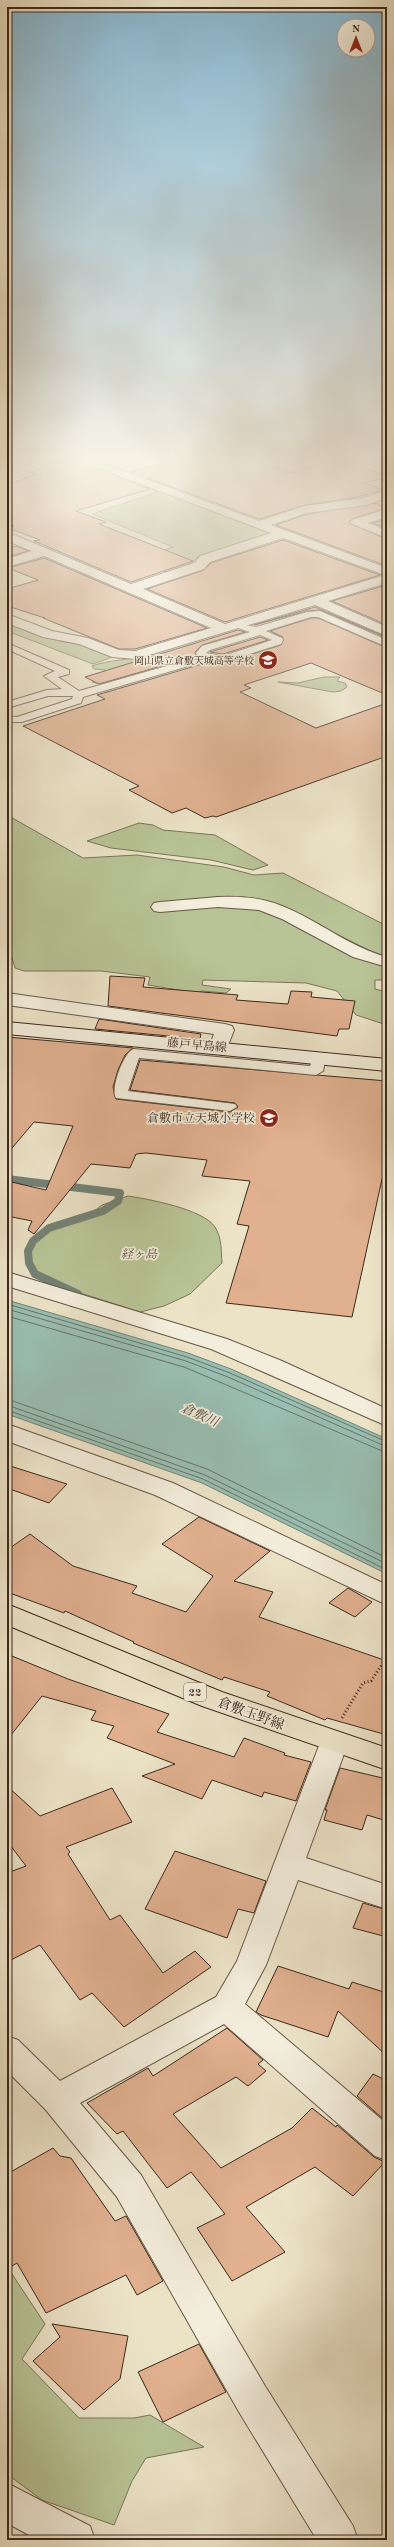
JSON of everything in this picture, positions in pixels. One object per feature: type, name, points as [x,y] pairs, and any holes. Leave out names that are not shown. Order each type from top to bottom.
[{"type":"main road","name":"倉敷玉野線","points":[[7,1614],[212,1699],[334,1743],[387,1759]]},
{"type":"street","points":[[108,580],[232,627]]},
{"type":"street","points":[[129,589],[157,580]]},
{"type":"street","points":[[7,618],[48,634],[83,641],[117,654],[136,656],[214,630],[232,627],[384,580]]},
{"type":"street","points":[[317,600],[387,632]]},
{"type":"street","points":[[160,907],[239,902],[253,903],[274,908],[341,943],[387,962]]},
{"type":"street","points":[[7,999],[225,1030],[219,1047]]},
{"type":"street","name":"藤戸早島線","points":[[7,1028],[219,1047],[387,1065]]},
{"type":"street","points":[[7,1279],[219,1344],[274,1366],[387,1418]]},
{"type":"street","points":[[7,1432],[164,1489],[387,1596]]},
{"type":"street","points":[[57,2100],[227,2007],[251,1965],[290,1865],[334,1743]]},
{"type":"street","points":[[290,1865],[387,1897]]},
{"type":"street","points":[[227,2007],[387,2144]]},
{"type":"street","points":[[7,2050],[57,2100],[129,2186],[252,2399],[340,2540]]},
{"type":"street","points":[[7,2502],[76,2540]]},
{"type":"lane","points":[[205,658],[201,653],[206,648],[310,614],[320,614],[387,644]]},
{"type":"lane","points":[[7,705],[47,693],[76,694],[205,658],[224,659],[277,642],[278,640],[273,636],[232,627]]},
{"type":"lane","points":[[7,719],[18,720],[77,701],[76,694],[49,676],[65,672],[8,646]]},
{"type":"lane","points":[[230,1107],[121,1095],[121,1086],[134,1054],[316,1071],[319,1057]]},
{"type":"path","points":[[334,1743],[337,1727],[363,1683],[371,1681],[387,1657]]},
{"type":"green space","points":[[7,621],[64,642],[82,644],[115,656],[93,664],[7,631]]},
{"type":"green space","points":[[142,657],[146,658],[146,660],[122,667],[137,674],[100,684],[92,682],[105,670],[94,669],[92,666],[111,661]]},
{"type":"green space","points":[[324,677],[340,677],[337,681],[345,683],[347,687],[341,691],[333,692],[278,682],[298,683]]},
{"type":"green space","points":[[7,815],[83,858],[137,855],[224,867],[254,875],[283,873],[387,926],[387,959],[279,906],[251,898],[271,911],[387,965],[387,980],[375,980],[375,989],[387,992],[387,1025],[356,1015],[337,991],[306,983],[203,980],[202,985],[231,989],[226,993],[202,991],[197,993],[148,985],[150,977],[101,971],[24,971],[15,968],[10,951],[7,949]]},
{"type":"green space","points":[[139,823],[153,825],[163,830],[215,835],[268,865],[253,870],[211,860],[111,848],[87,841]]},
{"type":"green space","name":"経ヶ島","points":[[128,1196],[187,1210],[209,1221],[215,1227],[219,1236],[222,1263],[190,1294],[164,1306],[140,1312],[74,1291],[34,1271],[29,1256],[34,1240],[44,1233],[92,1213],[102,1205]]},
{"type":"green space","points":[[7,2274],[12,2274],[45,2324],[22,2359],[79,2418],[134,2418],[150,2415],[204,2447],[146,2458],[132,2481],[114,2525],[42,2500],[7,2474]]},
{"type":"water","name":"倉敷川","points":[[7,1300],[188,1353],[231,1369],[387,1439],[387,1574],[202,1483],[7,1414]]},
{"type":"building","points":[[38,580],[95,580],[207,628],[135,649],[119,649],[43,618],[45,618],[7,606],[7,589]]},
{"type":"building","points":[[126,580],[137,580],[131,582]]},
{"type":"building","points":[[174,580],[364,580],[225,622],[147,589]]},
{"type":"building","points":[[387,585],[387,625],[332,601]]},
{"type":"building","points":[[315,607],[387,638],[320,610],[307,611],[254,625]]},
{"type":"building","points":[[311,618],[318,618],[387,648],[387,695],[311,663],[244,685],[251,688],[240,692],[316,728],[387,703],[387,756],[216,817],[213,816],[205,818],[186,808],[172,813],[129,790],[139,786],[23,726],[105,699],[97,695],[209,662],[224,663],[281,645],[283,637],[270,631]]},
{"type":"building","points":[[238,630],[245,632],[202,645],[195,652],[196,656],[99,684],[85,677]]},
{"type":"building","points":[[260,637],[268,640],[223,654],[210,652]]},
{"type":"building","points":[[110,976],[145,978],[143,987],[238,995],[236,1000],[288,1004],[291,991],[312,992],[311,997],[355,1001],[349,1029],[339,1029],[337,1036],[108,1006]]},
{"type":"building","points":[[99,1019],[201,1034],[200,1039],[95,1029]]},
{"type":"building","points":[[7,1037],[133,1048],[125,1055],[118,1070],[113,1087],[116,1099],[230,1112],[238,1107],[235,1103],[130,1090],[140,1060],[387,1081],[387,1179],[382,1179],[352,1317],[226,1303],[249,1226],[237,1224],[250,1181],[202,1176],[207,1160],[146,1153],[136,1154],[130,1168],[91,1164],[34,1234],[28,1230],[32,1221],[7,1216],[7,1181],[46,1190],[73,1126],[34,1122],[7,1154]]},
{"type":"building","points":[[7,1465],[67,1484],[49,1503],[7,1488]]},
{"type":"building","points":[[199,1517],[270,1551],[234,1581],[273,1592],[259,1617],[387,1661],[387,1735],[327,1718],[325,1720],[267,1696],[270,1692],[224,1677],[222,1680],[133,1643],[134,1642],[65,1611],[64,1613],[7,1592],[7,1550],[30,1534],[73,1566],[137,1586],[132,1593],[186,1612],[213,1576],[162,1544]]},
{"type":"building","points":[[348,1588],[372,1602],[355,1617],[329,1603]]},
{"type":"building","points":[[7,1654],[68,1679],[169,1714],[157,1732],[234,1757],[244,1738],[285,1753],[284,1755],[311,1762],[296,1801],[264,1792],[262,1797],[212,1780],[202,1799],[142,1776],[175,1764],[107,1738],[114,1726],[91,1720],[96,1711],[42,1696],[7,1740]]},
{"type":"building","points":[[340,1768],[387,1779],[387,1821],[367,1815],[362,1830],[324,1820],[327,1810],[325,1810]]},
{"type":"building","points":[[7,1786],[40,1816],[112,1788],[132,1822],[66,1847],[70,1852],[68,1854],[110,1920],[120,1915],[163,1973],[195,1951],[211,1967],[124,2027],[92,1993],[80,2000],[40,1945],[7,1962],[7,1873],[26,1866],[7,1841]]},
{"type":"building","points":[[175,1851],[266,1881],[254,1913],[238,1909],[227,1938],[145,1909]]},
{"type":"building","points":[[363,1903],[387,1910],[387,1937],[353,1928]]},
{"type":"building","points":[[278,1966],[349,1989],[352,1982],[387,1993],[387,2056],[338,2011],[328,2037],[256,2012]]},
{"type":"building","points":[[227,2028],[263,2060],[258,2064],[266,2071],[248,2086],[236,2077],[173,2114],[221,2168],[292,2128],[312,2108],[336,2127],[337,2125],[374,2157],[385,2162],[353,2196],[315,2167],[246,2207],[285,2252],[232,2281],[197,2228],[225,2214],[191,2172],[167,2188],[123,2131],[117,2134],[87,2103],[148,2068],[153,2076]]},
{"type":"building","points":[[373,2074],[387,2081],[387,2110],[382,2118],[357,2096]]},
{"type":"building","points":[[53,2148],[60,2156],[71,2158],[115,2221],[126,2216],[163,2281],[137,2295],[126,2275],[46,2313],[17,2263],[7,2269],[7,2174]]},
{"type":"building","points":[[52,2324],[128,2336],[120,2379],[84,2410],[33,2361],[60,2337]]},
{"type":"building","points":[[199,2344],[226,2392],[163,2422],[138,2372]]},
{"type":"waterway","points":[[7,1179],[120,1193],[118,1201],[103,1211],[49,1228],[33,1241],[28,1251],[29,1263],[35,1274],[78,1294]]},
{"type":"place","name":"岡山県立倉敷天城高等学校","points":[[268,660]]},
{"type":"place","name":"倉敷市立天城小学校","points":[[269,1118]]}]
